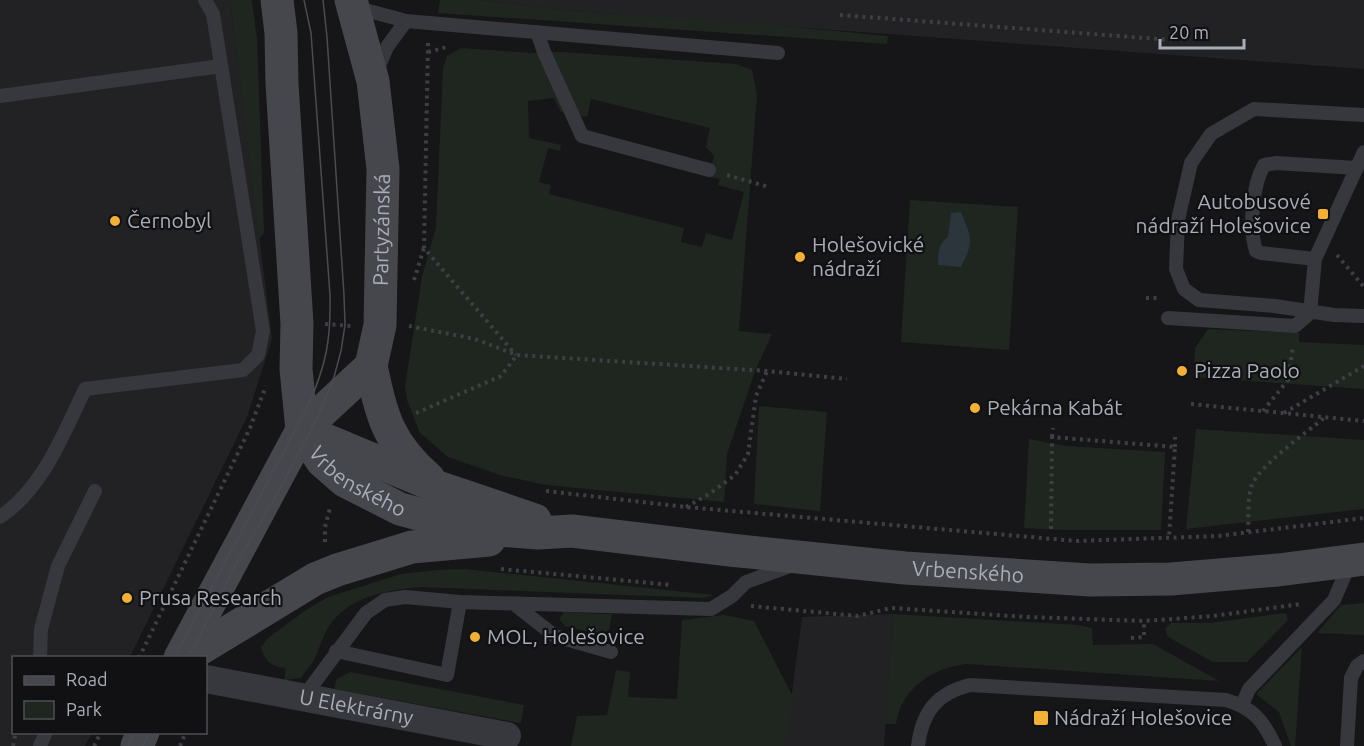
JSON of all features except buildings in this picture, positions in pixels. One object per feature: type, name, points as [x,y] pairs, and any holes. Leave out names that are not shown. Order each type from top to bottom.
[{"type":"main road","points":[[277,0],[281,33],[297,324],[296,369],[302,430]]},
{"type":"main road","name":"Partyzánská","points":[[353,3],[373,81],[383,170],[380,325],[371,366]]},
{"type":"main road","points":[[181,656],[302,430],[371,366]]},
{"type":"main road","name":"Vrbenského","points":[[371,366],[380,407],[393,438],[408,461],[438,488]]},
{"type":"main road","name":"Vrbenského","points":[[302,430],[438,488],[572,531]]},
{"type":"main road","name":"Vrbenského","points":[[302,430],[322,461],[331,471],[345,480],[400,509],[471,528],[538,532],[572,531],[927,569],[1090,580],[1171,579],[1278,570],[1357,560]]},
{"type":"main road","name":"Vrbenského","points":[[185,656],[315,579],[337,570],[412,547],[572,531]]},
{"type":"street","name":"U Elektrárny","points":[[207,679],[507,736]]},
{"type":"lane","points":[[0,517],[14,508],[51,460],[85,389],[243,370],[258,355],[262,330],[213,14],[205,0]]},
{"type":"lane","points":[[353,3],[406,21],[778,53]]},
{"type":"lane","points":[[373,81],[387,47],[406,21]]},
{"type":"lane","points":[[537,32],[548,63],[582,136],[709,170]]},
{"type":"lane","points":[[0,96],[221,66]]},
{"type":"lane","points":[[1364,115],[1254,109],[1211,134],[1191,163],[1178,220],[1176,269],[1184,289],[1200,300],[1275,306],[1310,313],[1364,316]]},
{"type":"lane","points":[[1168,318],[1295,326],[1310,313],[1315,259],[1364,152]]},
{"type":"lane","points":[[1315,259],[1261,254],[1256,251],[1253,242],[1254,206],[1256,187],[1264,165],[1276,163],[1357,168]]},
{"type":"lane","points":[[40,656],[41,629],[58,566],[94,491]]},
{"type":"lane","points":[[303,698],[366,613],[385,600],[405,597],[460,602],[711,609],[732,596],[746,582],[811,558]]},
{"type":"lane","points":[[1242,705],[1249,689],[1334,600],[1357,560]]},
{"type":"lane","points":[[336,651],[447,675],[460,602]]},
{"type":"lane","points":[[514,604],[555,636],[611,652]]},
{"type":"lane","points":[[1347,746],[1352,678],[1357,666],[1364,661]]},
{"type":"lane","points":[[918,746],[920,729],[929,710],[940,698],[954,689],[970,685],[1226,700],[1242,705],[1259,719],[1275,746]]},
{"type":"path","points":[[840,15],[1172,40]]},
{"type":"path","points":[[429,34],[424,249],[517,355]]},
{"type":"path","points":[[709,170],[769,187]]},
{"type":"path","points":[[1322,242],[1343,260],[1364,287]]},
{"type":"path","points":[[317,324],[357,326]]},
{"type":"path","points":[[407,326],[475,339],[517,355],[767,371],[847,379]]},
{"type":"path","points":[[1263,411],[1288,380],[1294,339]]},
{"type":"path","points":[[412,414],[501,376],[517,355]]},
{"type":"path","points":[[1283,414],[1364,366]]},
{"type":"path","points":[[686,507],[735,475],[748,454],[756,396],[767,371]]},
{"type":"path","points":[[139,656],[250,428],[269,378]]},
{"type":"path","points":[[1191,404],[1364,421]]},
{"type":"path","points":[[1248,532],[1250,493],[1253,483],[1263,470],[1324,418]]},
{"type":"path","points":[[1051,530],[1053,428]]},
{"type":"path","points":[[1052,437],[1175,447]]},
{"type":"path","points":[[1168,537],[1175,437]]},
{"type":"path","points":[[540,490],[686,507],[1076,541],[1218,536],[1364,518]]},
{"type":"path","points":[[328,551],[325,543],[325,526],[329,508],[334,500]]},
{"type":"path","points":[[1131,638],[1144,637],[1144,621],[1213,616],[1334,600]]},
{"type":"shaded area","points":[[0,0],[230,0],[272,339],[247,417],[130,656],[12,656],[12,734],[91,734],[85,746],[0,746]]},
{"type":"shaded area","points":[[481,0],[1364,0],[1364,69],[574,11]]},
{"type":"shaded area","points":[[961,212],[970,240],[965,258],[961,267],[938,265],[940,246],[948,237],[951,213]]},
{"type":"shaded area","points":[[893,614],[884,746],[785,746],[802,617]]},
{"type":"green space","points":[[230,0],[252,0],[257,39],[264,233],[259,239]]},
{"type":"green space","points":[[440,0],[481,0],[574,11],[762,24],[888,36],[887,44],[438,13]]},
{"type":"green space","points":[[461,48],[531,53],[562,52],[736,64],[752,70],[757,94],[739,331],[772,334],[755,371],[727,454],[724,502],[546,485],[500,475],[448,457],[420,433],[407,400],[405,386],[422,277],[436,227],[443,68],[447,56]],"holes":[[[554,98],[561,112],[587,117],[591,99],[710,128],[706,147],[714,156],[709,177],[720,179],[718,185],[744,192],[732,240],[706,233],[702,247],[681,242],[684,228],[549,194],[551,185],[539,182],[548,148],[560,151],[561,145],[529,138],[528,101]]]},
{"type":"green space","points":[[910,200],[1018,207],[1009,350],[901,342]]},
{"type":"green space","points":[[1208,329],[1299,333],[1299,342],[1364,345],[1364,389],[1193,377],[1195,348]]},
{"type":"green space","points":[[759,406],[827,412],[820,511],[754,504]]},
{"type":"green space","points":[[1196,429],[1364,440],[1364,509],[1186,529]]},
{"type":"green space","points":[[1029,439],[1066,446],[1165,452],[1161,530],[1024,528]]},
{"type":"green space","points":[[465,569],[714,595],[704,598],[420,587],[381,593],[346,609],[328,628],[311,665],[301,678],[284,680],[286,668],[269,662],[262,652],[261,647],[268,638],[328,597],[401,574]]},
{"type":"green space","points":[[1364,603],[1364,635],[1317,633],[1341,605]]},
{"type":"green space","points":[[564,612],[612,614],[609,630],[603,635],[565,626],[559,619]]},
{"type":"green space","points":[[1286,613],[1288,620],[1247,662],[1213,662],[1168,637],[1165,629],[1171,623],[1209,623]]},
{"type":"green space","points":[[893,614],[1078,625],[1092,628],[1093,645],[1153,644],[1219,681],[967,664],[943,670],[921,682],[905,700],[896,724],[885,724]]},
{"type":"green space","points":[[724,615],[754,621],[793,697],[785,746],[571,746],[577,716],[607,715],[616,670],[630,672],[628,697],[677,699],[682,620]]},
{"type":"green space","points":[[1302,647],[1295,746],[1291,746],[1279,712],[1256,694]]},
{"type":"green space","points":[[350,672],[524,705],[521,723],[334,689],[337,679]]},
{"type":"tram line","points":[[175,656],[307,408],[319,379],[326,353],[330,326],[330,295],[311,33],[304,0]]},
{"type":"tram line","points":[[189,656],[234,568],[282,485],[319,414],[334,377],[341,351],[345,325],[344,295],[323,0]]},
{"type":"tram line","points":[[128,746],[134,734]]},
{"type":"tram line","points":[[143,746],[148,734]]},
{"type":"place","name":"Autobusové nádraží Holešovice","points":[[1323,214]]},
{"type":"place","name":"Černobyl","points":[[115,221]]},
{"type":"place","name":"Holešovické nádraží","points":[[800,257]]},
{"type":"place","name":"Pizza Paolo","points":[[1182,371]]},
{"type":"place","name":"Pekárna Kabát","points":[[975,408]]},
{"type":"place","name":"Prusa Research","points":[[127,598]]},
{"type":"place","name":"MOL, Holešovice","points":[[475,637]]},
{"type":"place","name":"Nádraží Holešovice","points":[[1041,718]]}]
